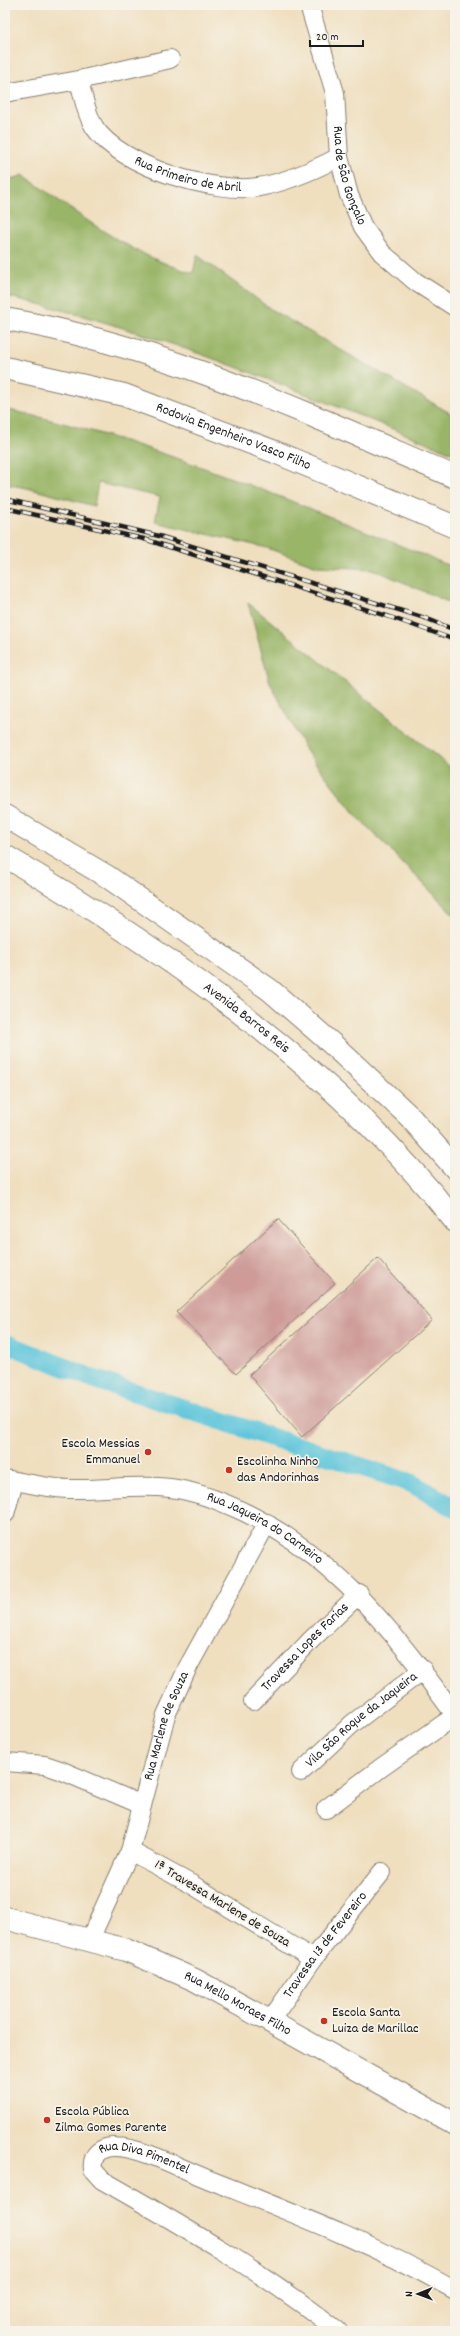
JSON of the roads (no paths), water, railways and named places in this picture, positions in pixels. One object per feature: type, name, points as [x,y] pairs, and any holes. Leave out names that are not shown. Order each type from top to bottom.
[{"type":"main road","points":[[5,319],[32,324],[154,356],[281,402],[455,477]]},
{"type":"main road","name":"Rodovia Engenheiro Vasco Filho","points":[[5,368],[124,395],[275,452],[455,527]]},
{"type":"main road","points":[[5,816],[108,877],[270,990],[331,1043],[403,1111],[455,1168]]},
{"type":"main road","name":"Avenida Barros Reis","points":[[5,856],[50,883],[182,970],[249,1019],[352,1108],[455,1221]]},
{"type":"main road","name":"Rua Mello Moraes Filho","points":[[5,1918],[90,1939],[126,1950],[195,1980],[455,2124]]},
{"type":"street","name":"Rua de São Gonçalo","points":[[309,5],[334,93],[339,157],[349,195],[363,227],[382,253],[416,282],[455,307]]},
{"type":"street","points":[[5,93],[79,80],[170,59]]},
{"type":"street","name":"Rua Primeiro de Abril","points":[[79,80],[91,119],[100,133],[116,148],[140,164],[175,176],[224,187],[257,187],[309,172],[339,157]]},
{"type":"street","points":[[5,1514],[10,1480]]},
{"type":"street","name":"Rua Jaqueira do Carneiro","points":[[10,1480],[68,1489],[170,1488],[221,1501],[267,1523],[298,1542],[359,1594],[423,1670],[455,1715]]},
{"type":"street","name":"Rua Marlene de Souza","points":[[90,1939],[130,1851],[166,1715],[188,1667],[267,1523]]},
{"type":"street","name":"Travessa Lopes Farias","points":[[254,1701],[312,1639],[359,1594]]},
{"type":"street","name":"Vila São Roque da Jaqueira","points":[[302,1772],[352,1724],[423,1670]]},
{"type":"street","points":[[326,1809],[455,1715]]},
{"type":"street","points":[[5,1762],[45,1765],[142,1804]]},
{"type":"street","name":"1ª Travessa Marlene de Souza","points":[[130,1851],[190,1884],[313,1959]]},
{"type":"street","name":"Travessa 13 de Fevereiro","points":[[270,2021],[313,1959],[382,1872]]},
{"type":"street","name":"Rua Diva Pimentel","points":[[338,2331],[205,2240],[102,2180],[93,2170],[96,2153],[100,2150],[117,2147],[154,2157],[353,2239],[421,2271],[455,2290]]},
{"type":"waterway","points":[[5,1343],[94,1379],[411,1483],[455,1508]]},
{"type":"railway","points":[[5,499],[159,536],[425,618],[455,630]]},
{"type":"railway","points":[[5,508],[144,539],[390,617],[455,640]]},
{"type":"place","name":"Escola Messias Emmanuel","points":[[148,1452]]},
{"type":"place","name":"Escolinha Ninho das Andorinhas","points":[[229,1470]]},
{"type":"place","name":"Escola Santa Luiza de Marillac","points":[[324,2021]]},
{"type":"place","name":"Escola Pública Zilma Gomes Parente","points":[[47,2120]]}]
